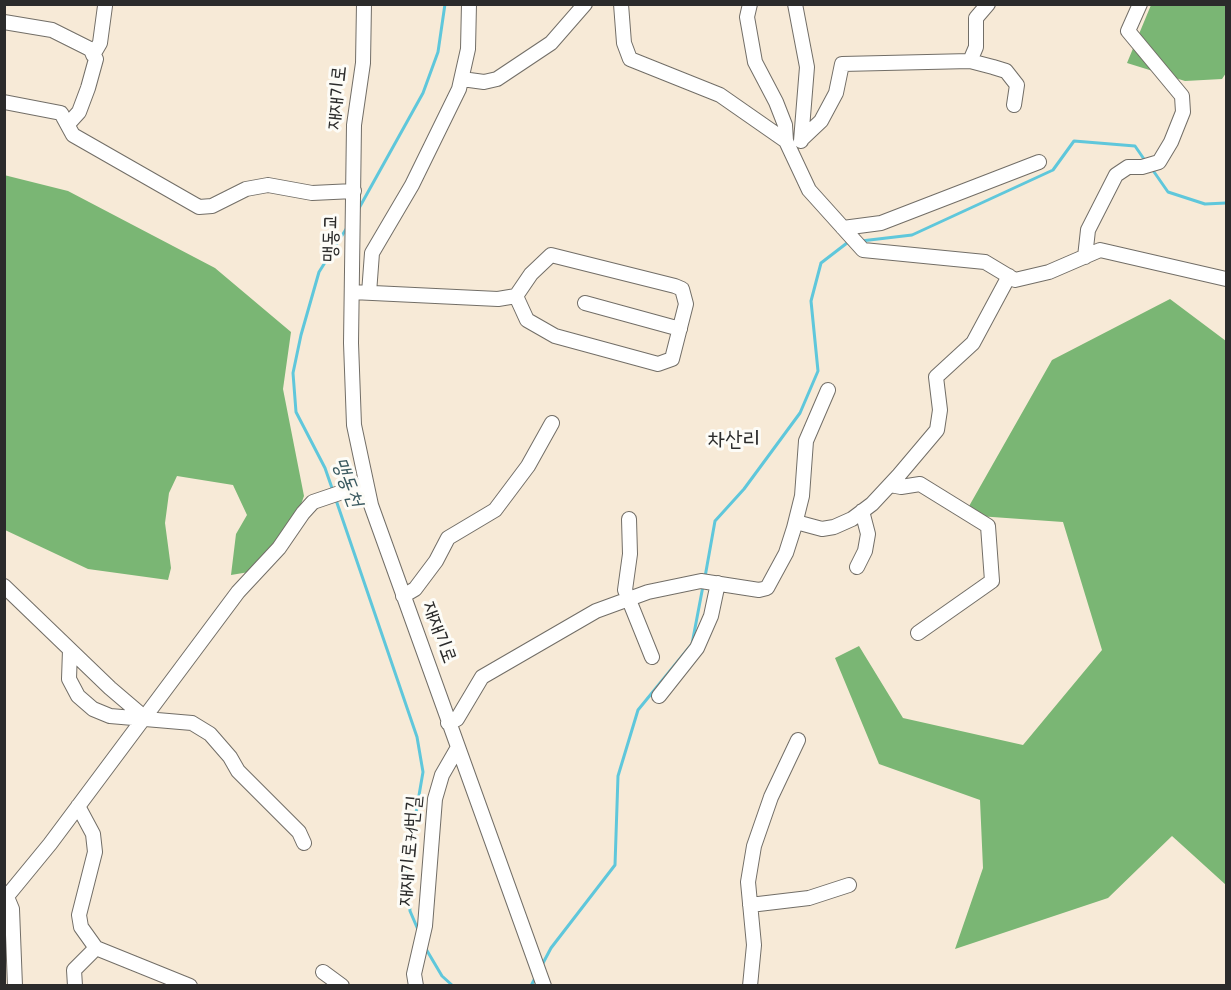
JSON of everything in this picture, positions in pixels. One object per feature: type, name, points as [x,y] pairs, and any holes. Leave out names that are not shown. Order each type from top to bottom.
[{"type":"street","name":"재재기로","points":[[354,193],[354,124],[363,63],[364,4]]},
{"type":"street","points":[[369,293],[372,253],[411,185],[459,89],[468,49],[470,4]]},
{"type":"street","points":[[462,79],[484,82],[497,79],[551,43],[585,4]]},
{"type":"street","points":[[621,4],[624,43],[630,59],[720,95],[786,141]]},
{"type":"street","points":[[795,4],[807,67],[803,138]]},
{"type":"street","points":[[970,62],[976,47],[976,18],[988,4]]},
{"type":"street","points":[[1086,257],[1088,230],[1116,175],[1128,167],[1142,167],[1156,163],[1171,142],[1183,112],[1182,96],[1128,31],[1140,4]]},
{"type":"street","points":[[93,55],[100,43],[105,6]]},
{"type":"street","points":[[745,7],[755,62],[776,102],[785,125],[786,141],[809,190],[863,250],[985,262],[1015,280],[1049,272],[1100,250],[1227,279]]},
{"type":"street","points":[[4,22],[52,30],[90,49],[96,59],[78,112],[69,123]]},
{"type":"street","points":[[793,156],[803,138],[821,121],[836,93],[842,64],[970,62],[1006,71],[1017,85],[1014,105]]},
{"type":"street","points":[[4,102],[61,113],[69,123],[74,135],[199,207],[212,206],[246,189],[268,185],[312,193],[354,193]]},
{"type":"street","points":[[846,232],[881,223],[1039,162]]},
{"type":"street","name":"맹동교","points":[[352,287],[354,193]]},
{"type":"street","points":[[352,287],[369,293],[498,299],[516,296],[531,274],[551,255],[682,289],[686,304],[672,359],[658,364],[555,336],[527,320],[516,296]]},
{"type":"street","points":[[796,522],[822,530],[834,528],[862,511],[890,485],[937,430],[940,410],[936,377],[973,344],[1009,276]]},
{"type":"street","name":"재재기로","points":[[352,287],[354,425],[371,506],[543,983]]},
{"type":"street","points":[[585,303],[680,329]]},
{"type":"street","points":[[448,723],[457,719],[466,700],[482,677],[596,611],[648,592],[710,582],[759,590],[767,588],[786,553],[796,522],[802,496],[806,441],[828,390]]},
{"type":"street","points":[[403,596],[415,589],[436,561],[448,538],[495,510],[528,466],[552,423]]},
{"type":"street","points":[[15,986],[12,909],[6,898],[238,592],[279,548],[313,502],[366,484]]},
{"type":"street","points":[[890,485],[901,487],[920,484],[973,514],[988,526],[992,581],[918,633]]},
{"type":"street","points":[[856,567],[865,551],[868,534],[862,511]]},
{"type":"street","points":[[629,519],[630,554],[625,590],[652,657]]},
{"type":"street","points":[[659,696],[697,648],[711,616],[710,582]]},
{"type":"street","points":[[4,586],[144,717]]},
{"type":"street","points":[[70,650],[69,679],[78,696],[93,708],[110,716],[144,717],[192,723],[210,734],[230,757],[238,771],[299,832],[304,843]]},
{"type":"street","points":[[439,695],[466,700]]},
{"type":"street","points":[[750,986],[754,945],[748,882],[754,846],[771,797],[798,740]]},
{"type":"street","name":"재재기로71번길","points":[[415,980],[425,926],[435,799],[442,775],[457,749]]},
{"type":"street","points":[[78,806],[93,834],[95,852],[79,915],[81,927],[96,948],[190,986]]},
{"type":"street","points":[[750,905],[809,898],[849,885]]},
{"type":"street","points":[[75,986],[74,970],[96,948]]},
{"type":"street","points":[[323,972],[342,986]]},
{"type":"green space","points":[[1151,5],[1226,5],[1226,73],[1222,79],[1185,81],[1127,63]]},
{"type":"green space","points":[[4,175],[68,191],[215,268],[291,332],[283,389],[304,496],[293,527],[249,572],[231,575],[236,534],[247,515],[233,485],[177,476],[169,493],[165,523],[171,568],[168,580],[88,569],[5,530]]},
{"type":"green space","points":[[1170,299],[1226,341],[1226,885],[1172,836],[1108,898],[955,949],[983,868],[980,800],[879,764],[835,658],[859,646],[903,718],[1023,745],[1102,650],[1063,522],[964,515],[1052,360]]},
{"type":"waterway","name":"맹동천","points":[[358,210],[423,93],[438,52],[445,4]]},
{"type":"waterway","points":[[861,241],[912,235],[1053,170],[1074,141],[1135,146],[1146,162]]},
{"type":"waterway","points":[[1152,169],[1168,192],[1205,204],[1226,203]]},
{"type":"waterway","name":"맹동천","points":[[333,491],[325,468],[296,412],[293,373],[319,272],[348,226]]},
{"type":"waterway","points":[[705,577],[715,521],[744,489],[800,413],[818,371],[811,301],[821,263],[847,243],[852,242]]},
{"type":"waterway","name":"맹동천","points":[[336,500],[417,737],[423,772],[407,865],[410,911],[419,932]]},
{"type":"waterway","points":[[542,965],[551,948],[615,865],[618,776],[638,710],[692,644],[703,586]]},
{"type":"waterway","name":"맹동천","points":[[426,949],[442,976],[453,986]]},
{"type":"waterway","points":[[531,986],[535,978]]},
{"type":"district","name":"차산리","points":[[734,442]]}]
